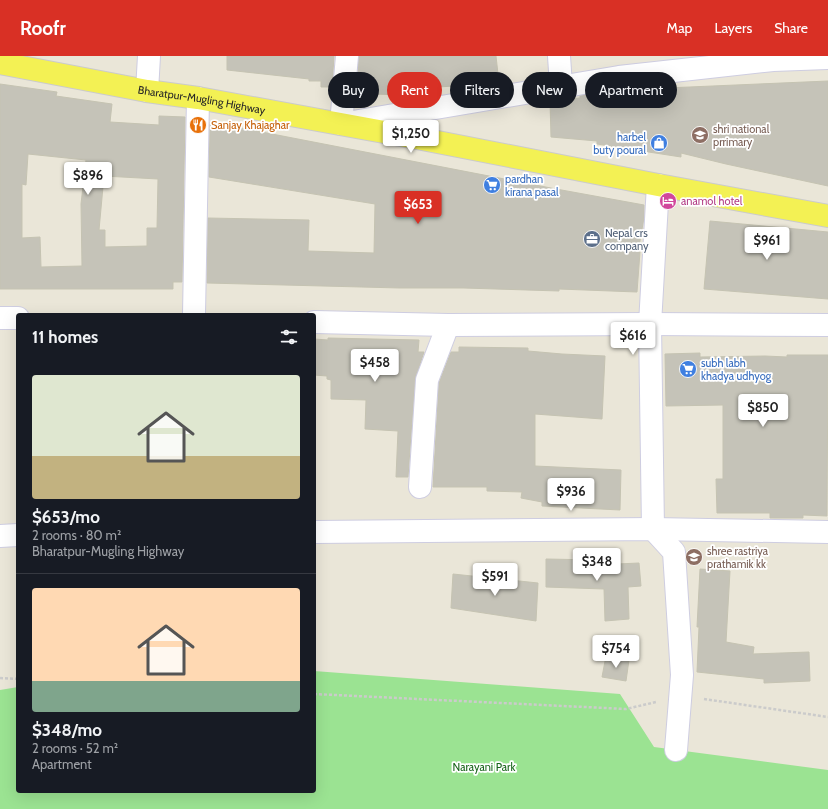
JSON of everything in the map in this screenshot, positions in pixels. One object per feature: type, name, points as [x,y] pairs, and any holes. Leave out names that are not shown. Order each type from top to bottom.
[{"type":"main road","name":"Bharatpur-Mugling Highway","points":[[0,63],[417,138],[658,185],[828,216]]},
{"type":"street","points":[[147,90],[149,56]]},
{"type":"street","points":[[347,56],[341,124],[522,93]]},
{"type":"street","points":[[558,56],[560,72]]},
{"type":"street","points":[[577,84],[773,58],[828,58]]},
{"type":"street","points":[[194,313],[198,98]]},
{"type":"street","points":[[658,185],[650,324],[654,528],[674,552],[682,675],[676,750]]},
{"type":"street","points":[[0,318],[16,318]]},
{"type":"street","points":[[316,322],[448,325],[828,325]]},
{"type":"street","points":[[420,487],[427,380],[448,325]]},
{"type":"street","points":[[316,532],[654,528],[828,532]]},
{"type":"street","points":[[0,536],[16,535]]},
{"type":"path","points":[[0,678],[16,679]]},
{"type":"path","points":[[316,694],[626,709],[680,696],[828,717]]},
{"type":"green space","name":"Narayani Park","points":[[316,671],[620,694],[654,747],[828,770],[828,809],[0,809],[0,690],[16,687],[16,793],[316,793]]},
{"type":"building","points":[[227,56],[334,56],[333,72],[328,72],[328,87],[321,87],[321,81],[309,81],[309,79],[227,70]]},
{"type":"building","points":[[359,56],[496,56],[498,72],[450,72],[450,86],[442,87],[442,72],[387,72],[387,94],[379,94],[379,72],[358,72]]},
{"type":"building","points":[[828,81],[828,186],[681,153],[681,157],[597,144],[597,141],[551,137],[550,108],[577,108],[577,98],[580,98],[580,96],[585,95],[585,108],[677,108],[677,88]]},
{"type":"building","points":[[0,84],[57,92],[56,96],[112,104],[110,122],[159,125],[159,116],[185,117],[182,282],[173,282],[173,289],[0,289]],"holes":[[[28,154],[86,160],[81,204],[82,266],[41,267],[40,237],[22,238],[22,184],[26,185]],[[104,176],[158,179],[157,228],[147,228],[147,246],[105,247],[105,230],[99,230]]]},
{"type":"building","points":[[210,122],[644,205],[644,218],[638,252],[640,252],[637,292],[559,289],[559,291],[207,283],[208,218],[309,220],[308,251],[374,253],[375,204],[209,177]]},
{"type":"building","points":[[710,221],[828,232],[828,299],[704,289]]},
{"type":"building","points":[[328,338],[419,340],[418,352],[424,352],[415,379],[408,477],[396,477],[398,431],[365,429],[366,400],[331,399],[331,380],[327,379],[327,376],[316,375],[316,339],[328,340]]},
{"type":"building","points":[[459,347],[528,348],[528,351],[605,356],[602,419],[535,414],[535,466],[621,470],[620,510],[542,506],[542,502],[521,498],[522,492],[487,491],[487,487],[433,487],[439,383],[451,352],[459,352]]},
{"type":"building","points":[[700,353],[700,357],[787,357],[787,355],[828,355],[827,516],[803,515],[803,518],[770,518],[770,513],[717,513],[716,479],[723,479],[723,405],[666,406],[665,354]]},
{"type":"building","points":[[546,559],[596,560],[596,565],[639,563],[641,586],[628,587],[629,619],[605,621],[604,589],[546,587]]},
{"type":"building","points":[[700,569],[730,571],[726,642],[754,647],[753,654],[809,652],[810,681],[764,683],[764,679],[697,672],[699,627],[697,627]]},
{"type":"building","points":[[453,574],[538,583],[536,621],[451,608]]},
{"type":"building","points":[[606,656],[629,660],[626,681],[602,677]]},
{"type":"place","name":"Sanjay Khajaghar","points":[[198,125]]},
{"type":"place","name":"shri national prrimary","points":[[700,135]]},
{"type":"place","name":"harbel buty poural","points":[[659,143]]},
{"type":"place","name":"pardhan kirana pasal","points":[[492,185]]},
{"type":"place","name":"anamol hotel","points":[[668,201]]},
{"type":"place","name":"Nepal crs company","points":[[592,239]]},
{"type":"place","name":"subh labh khadya udhyog","points":[[688,369]]},
{"type":"place","name":"shree rastriya prathamik kk","points":[[694,557]]}]
